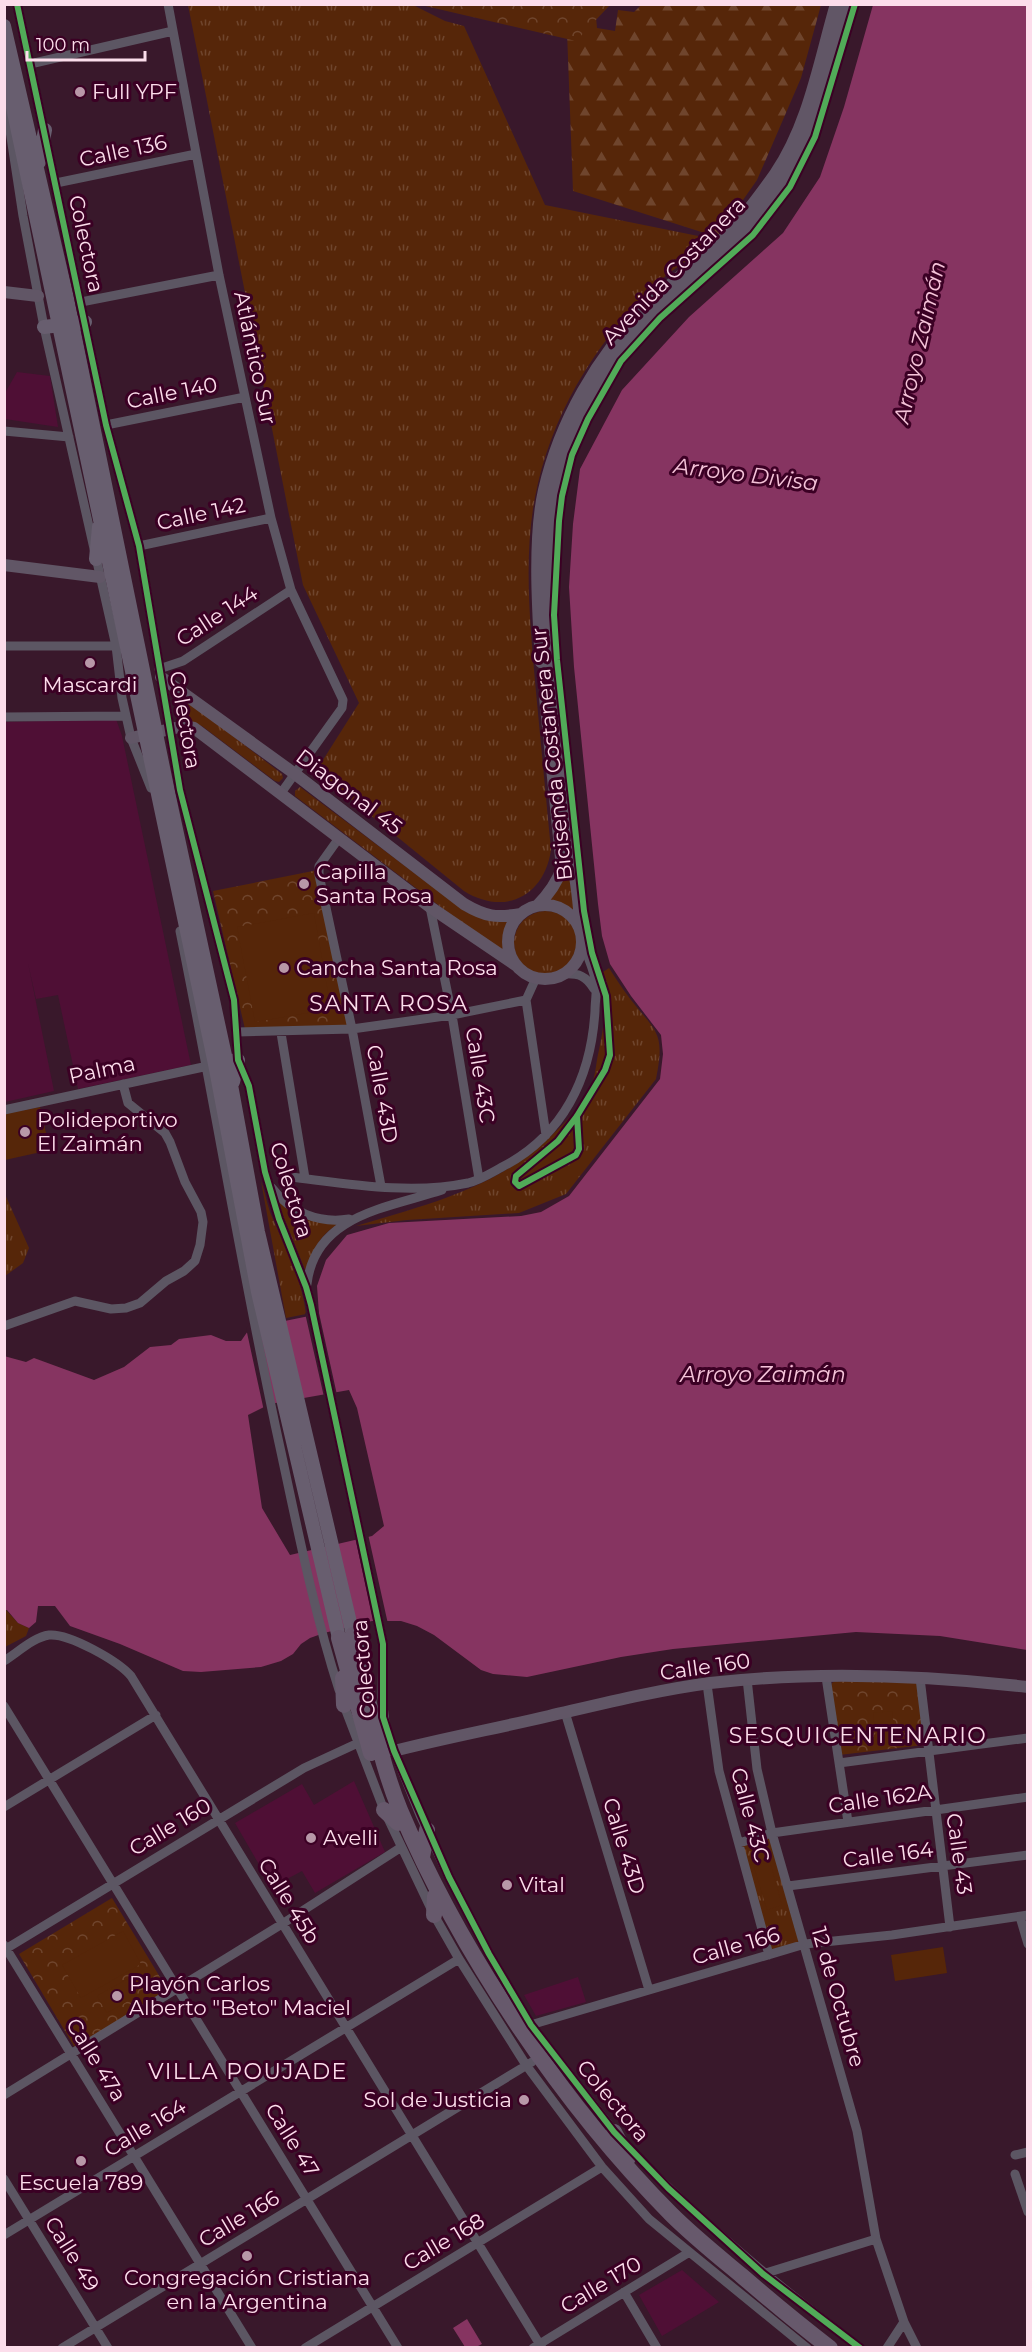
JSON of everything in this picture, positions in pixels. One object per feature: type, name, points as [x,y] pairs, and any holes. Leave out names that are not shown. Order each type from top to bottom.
[{"type":"highway","points":[[339,1638],[371,1751],[398,1823],[466,1955],[518,2029]]},
{"type":"highway","points":[[339,1638],[382,1697]]},
{"type":"highway","points":[[344,1659],[344,1705]]},
{"type":"highway","points":[[362,1670],[393,1788],[422,1857],[472,1951],[518,2029],[579,2124],[610,2161],[695,2249],[816,2348]]},
{"type":"highway","points":[[384,1810],[398,1823]]},
{"type":"highway","points":[[422,1857],[427,1830]]},
{"type":"highway","points":[[434,1916],[435,1896]]},
{"type":"highway","points":[[537,2059],[617,2156],[703,2244],[831,2348]]},
{"type":"highway","points":[[614,2132],[640,2180]]},
{"type":"main road","name":"Avenida Costanera","points":[[537,906],[548,895],[562,868],[538,621],[538,561],[543,491],[572,411],[585,385],[616,341],[646,307],[719,243],[749,210],[776,172],[794,141],[806,111],[836,4]]},
{"type":"main road","name":"Avenida Costanera","points":[[581,934],[550,671],[547,620],[548,561],[554,494],[566,451],[599,381],[626,344],[670,298],[745,230],[784,182],[802,149],[816,115],[848,4]]},
{"type":"main road","points":[[4,26],[38,167],[157,732],[222,1063],[258,1292],[297,1422],[323,1536],[339,1638]]},
{"type":"main road","points":[[4,65],[72,324],[100,513],[157,732]]},
{"type":"main road","points":[[38,167],[45,130]]},
{"type":"main road","points":[[4,292],[38,296]]},
{"type":"main road","points":[[44,327],[72,324]]},
{"type":"main road","points":[[96,559],[100,513]]},
{"type":"main road","points":[[4,565],[100,577]]},
{"type":"main road","name":"Diagonal 45","points":[[160,673],[464,904],[481,914],[492,917],[521,914]]},
{"type":"main road","name":"Diagonal 45","points":[[131,738],[184,726],[194,728],[430,907],[517,966]]},
{"type":"main road","points":[[546,905],[562,909],[570,914],[581,934],[578,960],[555,978],[536,978],[517,966],[508,945],[509,933],[514,923],[521,914],[537,906],[546,905]]},
{"type":"main road","points":[[222,1063],[232,1090],[258,1232],[266,1318]]},
{"type":"main road","name":"Calle 160","points":[[394,1751],[565,1712],[707,1684],[747,1679],[870,1675],[1028,1687]]},
{"type":"street","name":"Colectora","points":[[17,4],[81,302],[72,324],[106,425],[139,546],[160,673],[157,732],[180,790],[234,1000],[237,1032],[222,1063]]},
{"type":"street","name":"Atlántico Sur","points":[[168,4],[219,275],[272,518],[291,590],[343,700],[342,708],[295,774]]},
{"type":"street","points":[[30,64],[173,31]]},
{"type":"street","name":"Colectora","points":[[4,99],[44,327],[116,646],[131,738],[153,793],[222,1063],[249,1086],[268,1183],[279,1220],[311,1305],[380,1628],[383,1653],[383,1717],[394,1751],[427,1830],[448,1877],[489,1954],[518,2029]]},
{"type":"street","name":"Calle 136","points":[[56,183],[196,154]]},
{"type":"street","points":[[81,302],[219,275]]},
{"type":"street","name":"Calle 140","points":[[106,425],[245,397]]},
{"type":"street","points":[[4,431],[69,437]]},
{"type":"street","name":"Calle 142","points":[[139,546],[272,518]]},
{"type":"street","name":"Calle 144","points":[[160,673],[183,661],[291,590]]},
{"type":"street","points":[[4,646],[116,646]]},
{"type":"street","points":[[4,717],[126,716]]},
{"type":"street","points":[[281,793],[295,774]]},
{"type":"street","name":"Calle 43D","points":[[339,838],[319,866],[319,875],[352,1029],[381,1186]]},
{"type":"street","name":"Calle 43C","points":[[430,907],[452,1015],[479,1179]]},
{"type":"street","points":[[357,1217],[479,1179],[532,1149],[561,1119],[580,1082],[593,1035],[596,983],[581,934]]},
{"type":"street","points":[[563,974],[576,973],[586,978],[596,991]]},
{"type":"street","points":[[536,978],[526,1000],[546,1135]]},
{"type":"street","points":[[237,1032],[280,1033],[352,1029],[452,1015],[526,1000]]},
{"type":"street","points":[[280,1033],[305,1178]]},
{"type":"street","name":"Palma","points":[[4,1110],[222,1063]]},
{"type":"street","points":[[4,1326],[75,1301],[111,1309],[126,1308],[140,1303],[195,1261],[203,1222],[201,1212],[185,1182],[165,1132],[128,1103],[123,1084]]},
{"type":"street","points":[[291,1177],[418,1188],[460,1184]]},
{"type":"street","name":"Colectora","points":[[268,1183],[277,1195],[299,1212],[329,1220],[357,1217]]},
{"type":"street","name":"Colectora","points":[[306,1287],[308,1272],[321,1244],[332,1232],[357,1217]]},
{"type":"street","name":"Colectora","points":[[266,1318],[273,1415],[300,1542],[339,1638],[344,1705],[400,1848]]},
{"type":"street","name":"Calle 45b","points":[[4,1660],[38,1639],[49,1635],[63,1637],[124,1668],[131,1676],[477,2242],[538,2346]]},
{"type":"street","points":[[826,1677],[848,1822]]},
{"type":"street","name":"Calle 43","points":[[920,1678],[950,1927]]},
{"type":"street","name":"12 de Octubre","points":[[747,1679],[757,1769],[772,1833],[857,2131],[876,2239],[904,2322],[917,2348]]},
{"type":"street","name":"Calle 43C","points":[[707,1684],[719,1772],[769,1955]]},
{"type":"street","name":"Calle 47","points":[[4,1706],[398,2348]]},
{"type":"street","name":"Calle 43D","points":[[565,1712],[649,1990]]},
{"type":"street","points":[[4,1807],[156,1715]]},
{"type":"street","points":[[839,1763],[1028,1738]]},
{"type":"street","name":"Calle 160","points":[[5,1948],[304,1768],[358,1743]]},
{"type":"street","name":"Calle 162A","points":[[739,1844],[772,1833],[1028,1797]]},
{"type":"street","points":[[4,2095],[178,1989],[400,1848],[434,1916],[459,1959],[518,2029]]},
{"type":"street","name":"Calle 164","points":[[788,1886],[1028,1855]]},
{"type":"street","points":[[1024,1916],[1028,1944]]},
{"type":"street","name":"Calle 166","points":[[518,2029],[805,1944],[1024,1916]]},
{"type":"street","name":"Calle 47a","points":[[5,1948],[252,2348]]},
{"type":"street","name":"Calle 164","points":[[4,2235],[459,1959]]},
{"type":"street","name":"Colectora","points":[[537,2059],[614,2132],[668,2188],[763,2274],[860,2348]]},
{"type":"street","points":[[537,2059],[602,2167],[649,2219],[807,2348]]},
{"type":"street","name":"Calle 166","points":[[62,2348],[537,2059]]},
{"type":"street","points":[[1015,2155],[1028,2152]]},
{"type":"street","name":"Calle 168","points":[[304,2348],[602,2167]]},
{"type":"street","points":[[1015,2174],[1028,2212]]},
{"type":"street","name":"Calle 49","points":[[4,2179],[108,2348]]},
{"type":"street","points":[[763,2274],[876,2239]]},
{"type":"street","name":"Calle 170","points":[[538,2346],[688,2253]]},
{"type":"street","points":[[624,2292],[657,2348]]},
{"type":"street","points":[[887,2348],[904,2322]]},
{"type":"shaded area","points":[[17,372],[50,376],[58,427],[5,419],[5,393]]},
{"type":"shaded area","points":[[116,719],[122,736],[191,1065],[78,1089],[58,995],[36,999],[28,963],[54,1091],[5,1102],[4,722]]},
{"type":"shaded area","name":"Avelli","points":[[354,1781],[385,1852],[315,1893],[302,1871],[272,1887],[235,1823],[302,1784],[314,1805]]},
{"type":"shaded area","points":[[578,1977],[586,2002],[536,2016],[524,1995]]},
{"type":"shaded area","points":[[682,2270],[719,2302],[662,2336],[639,2295]]},
{"type":"green space","points":[[188,5],[413,5],[445,21],[464,26],[545,205],[718,240],[662,279],[620,323],[601,347],[570,398],[546,454],[533,508],[529,587],[551,850],[540,880],[520,897],[493,902],[464,891],[316,771],[359,703],[303,585]]},
{"type":"green space","points":[[421,5],[610,5],[576,41]]},
{"type":"green space","points":[[566,5],[596,17],[597,28],[615,31],[618,10],[634,12],[641,5],[821,5],[801,78],[757,180],[717,237],[573,191]]},
{"type":"green space","points":[[173,690],[282,774],[283,778],[279,782],[275,781],[202,726],[190,722],[182,724]]},
{"type":"green space","points":[[300,787],[466,912],[507,922],[503,937],[504,955],[295,796],[295,791]]},
{"type":"green space","points":[[566,856],[575,911],[561,903],[548,901]]},
{"type":"green space","points":[[318,870],[352,1026],[245,1029],[213,891]]},
{"type":"green space","points":[[540,911],[552,911],[569,920],[576,931],[578,943],[576,955],[569,966],[552,975],[540,975],[528,970],[519,961],[514,949],[514,937],[519,925],[528,916]]},
{"type":"green space","name":"Cancha Santa Rosa","points":[[314,913],[331,1009],[255,1022],[237,927]]},
{"type":"green space","points":[[609,968],[656,1033],[660,1050],[656,1079],[566,1194],[519,1213],[407,1220],[356,1226],[410,1210],[487,1181],[533,1151],[565,1122],[584,1099],[594,1077],[605,1012],[603,983],[600,974]]},
{"type":"green space","name":"Polideportivo El Zaimán","points":[[40,1107],[50,1150],[5,1160],[4,1114]]},
{"type":"green space","points":[[261,1181],[270,1212],[297,1276],[306,1314],[286,1318]]},
{"type":"green space","points":[[4,1192],[29,1248],[23,1263],[5,1276]]},
{"type":"green space","points":[[276,1198],[292,1211],[306,1218],[343,1222],[335,1226],[318,1242],[306,1272]]},
{"type":"green space","points":[[5,1610],[18,1623],[29,1628],[26,1636],[5,1647]]},
{"type":"green space","points":[[837,1680],[917,1683],[924,1745],[839,1755],[830,1691],[832,1683]]},
{"type":"green space","points":[[892,1711],[896,1746],[877,1748],[873,1713]]},
{"type":"green space","points":[[770,1837],[800,1943],[771,1952],[742,1845]]},
{"type":"green space","points":[[770,1862],[782,1905],[767,1910],[754,1867]]},
{"type":"green space","points":[[112,1898],[169,1992],[75,2048],[19,1954]]},
{"type":"green space","points":[[123,1931],[141,1964],[81,1998],[62,1965]]},
{"type":"green space","points":[[943,1947],[947,1973],[895,1981],[891,1955]]},
{"type":"green space","name":"Playón Carlos Alberto \"Beto\" Maciel","points":[[127,1979],[137,1996],[107,2013],[97,1996]]},
{"type":"water","name":"Arroyo Zaimán","points":[[873,5],[1027,5],[1027,1650],[940,1636],[856,1632],[673,1649],[621,1657],[527,1677],[493,1674],[481,1670],[434,1635],[417,1626],[401,1621],[372,1621],[310,1638],[293,1654],[281,1661],[261,1667],[201,1672],[183,1671],[70,1626],[55,1606],[38,1606],[36,1622],[29,1628],[18,1623],[5,1610],[4,1356],[26,1362],[34,1358],[94,1380],[124,1367],[150,1347],[171,1345],[179,1339],[211,1335],[226,1341],[241,1341],[250,1328],[319,1314],[317,1286],[326,1260],[347,1235],[389,1223],[521,1216],[541,1212],[569,1196],[660,1079],[663,1054],[661,1035],[610,964],[602,936],[574,667],[569,587],[573,524],[580,469],[622,390],[689,317],[783,233],[820,177],[844,107]],"holes":[[[349,1390],[357,1408],[384,1526],[372,1536],[290,1555],[262,1508],[248,1415],[270,1404]]]},
{"type":"water","points":[[467,2319],[482,2344],[476,2347],[465,2347],[453,2328]]},
{"type":"pier","points":[[315,1304],[317,1304],[337,1395],[324,1397],[305,1313],[316,1311]]},
{"type":"pier","points":[[258,1323],[271,1407],[264,1411],[246,1328]]},
{"type":"pier","points":[[368,1534],[388,1624],[374,1624],[355,1537]]},
{"type":"cycle path","points":[[17,4],[106,425],[139,546],[180,790],[234,1000],[238,1060],[249,1086],[265,1172],[279,1219],[311,1305],[383,1644],[383,1717],[394,1751],[449,1877],[489,1954],[531,2025],[614,2132],[668,2188],[763,2274],[860,2348]]},
{"type":"cycle path","name":"Bicisenda Costanera Sur","points":[[577,1116],[579,1149],[576,1155],[519,1186],[515,1182],[516,1176],[558,1141],[577,1116],[605,1070],[610,1055],[606,996],[592,953],[584,911],[554,615],[559,521],[562,496],[572,455],[588,419],[621,361],[660,318],[753,235],[790,187],[815,137],[855,4]]},
{"type":"place","name":"Full YPF","points":[[80,92]]},
{"type":"place","name":"Mascardi","points":[[90,663]]},
{"type":"place","name":"Capilla Santa Rosa","points":[[304,884]]},
{"type":"place","name":"Cancha Santa Rosa","points":[[284,968]]},
{"type":"place","name":"Polideportivo El Zaimán","points":[[25,1132]]},
{"type":"place","name":"Avelli","points":[[311,1838]]},
{"type":"place","name":"Vital","points":[[507,1885]]},
{"type":"place","name":"Playón Carlos Alberto \"Beto\" Maciel","points":[[117,1996]]},
{"type":"place","name":"Sol de Justicia","points":[[524,2100]]},
{"type":"place","name":"Escuela 789","points":[[81,2161]]},
{"type":"place","name":"Congregación Cristiana en la Argentina","points":[[247,2256]]},
{"type":"district","name":"SANTA ROSA","points":[[389,1003]]},
{"type":"district","name":"SESQUICENTENARIO","points":[[858,1735]]},
{"type":"district","name":"VILLA POUJADE","points":[[248,2071]]},
{"type":"water label","name":"Arroyo Divisa","points":[[746,474]]}]
